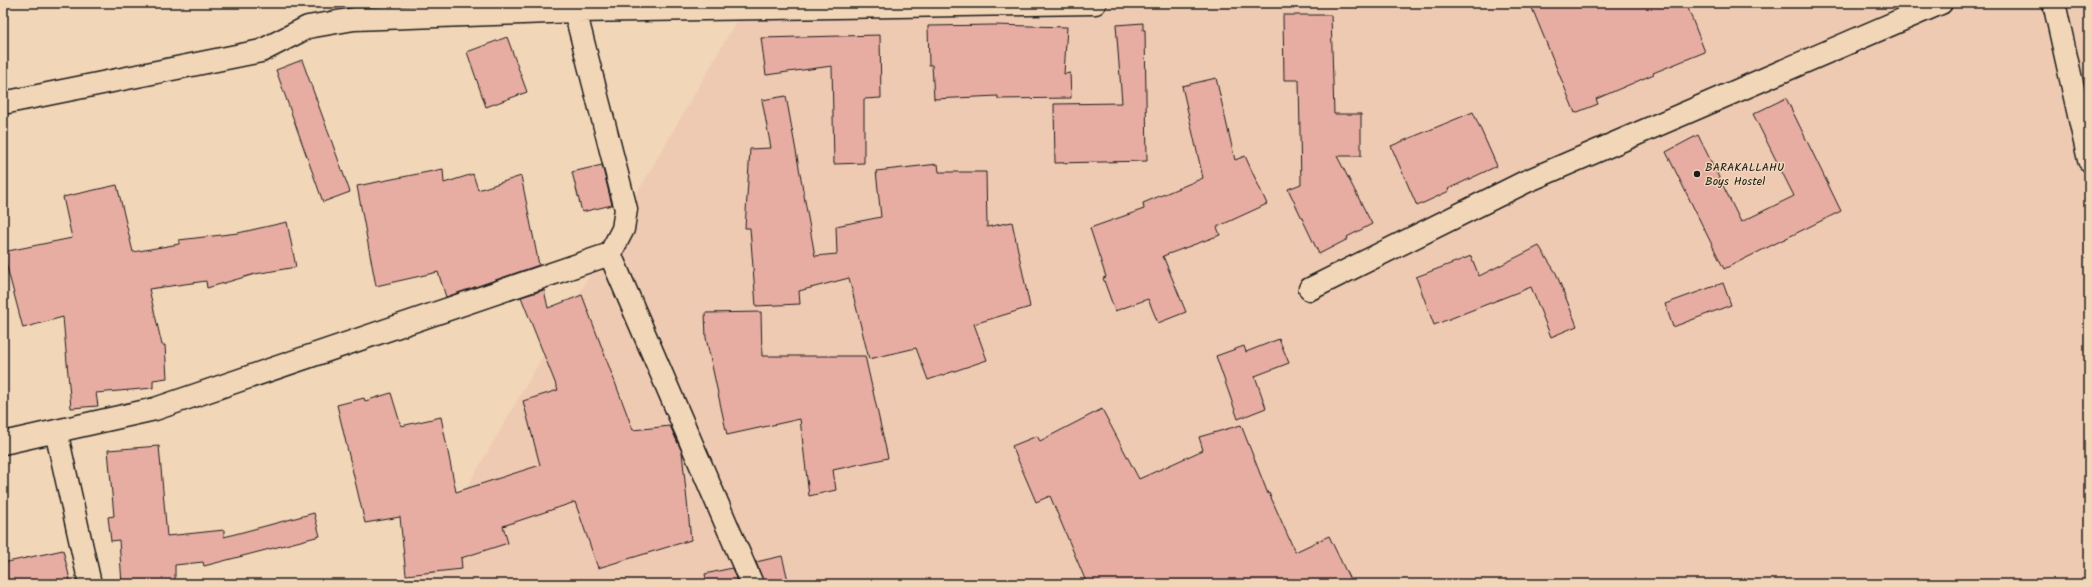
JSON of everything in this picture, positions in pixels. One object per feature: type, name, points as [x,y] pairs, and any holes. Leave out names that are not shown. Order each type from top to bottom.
[{"type":"street","points":[[3,103],[261,51],[308,26],[354,19],[575,7],[1095,3]]},
{"type":"street","points":[[1310,289],[1526,182],[1941,3]]},
{"type":"street","points":[[2054,3],[2089,160]]},
{"type":"street","points":[[3,443],[155,409],[610,254],[623,229],[626,209],[575,7]]},
{"type":"street","points":[[610,254],[752,584]]},
{"type":"street","points":[[56,431],[90,584]]},
{"type":"shaded area","points":[[747,3],[2089,3],[2089,584],[411,584]]},
{"type":"building","points":[[1530,3],[1686,3],[1705,52],[1653,73],[1654,74],[1596,99],[1598,104],[1575,113]]},
{"type":"building","points":[[1283,15],[1331,15],[1334,114],[1361,114],[1361,156],[1337,156],[1372,224],[1347,237],[1348,239],[1319,254],[1288,189],[1301,184],[1299,80],[1284,80]]},
{"type":"building","points":[[1143,23],[1143,30],[1145,30],[1147,161],[1055,163],[1054,104],[1122,103],[1116,25]]},
{"type":"building","points":[[994,25],[1067,27],[1064,74],[1070,73],[1071,98],[998,99],[998,96],[934,99],[932,65],[929,65],[928,26]]},
{"type":"building","points":[[880,35],[881,98],[864,99],[864,163],[834,164],[832,66],[766,75],[761,38]]},
{"type":"building","points":[[507,37],[527,92],[486,107],[467,52]]},
{"type":"building","points":[[302,60],[350,192],[323,202],[276,70]]},
{"type":"building","points":[[1216,78],[1235,160],[1245,156],[1267,204],[1217,227],[1220,235],[1163,256],[1186,312],[1158,323],[1148,299],[1115,311],[1103,278],[1106,277],[1090,228],[1144,209],[1143,203],[1203,178],[1182,86]]},
{"type":"building","points":[[786,96],[815,256],[837,254],[836,226],[881,217],[876,171],[938,164],[939,172],[986,172],[987,227],[1012,222],[1030,307],[974,324],[987,360],[928,380],[916,348],[869,359],[849,278],[799,291],[800,304],[756,306],[750,228],[745,228],[750,149],[771,148],[762,100]]},
{"type":"building","name":"BARAKALLAHU Boys Hostel","points":[[1786,98],[1841,211],[1724,269],[1666,152],[1698,135],[1741,222],[1794,196],[1753,114]]},
{"type":"building","points":[[1473,112],[1497,166],[1448,189],[1449,191],[1417,206],[1391,146]]},
{"type":"building","points":[[602,165],[612,205],[582,212],[572,172]]},
{"type":"building","points":[[443,169],[444,183],[473,174],[478,190],[521,176],[539,265],[446,297],[438,272],[376,286],[357,186]]},
{"type":"building","points":[[117,185],[133,252],[179,244],[179,240],[238,233],[287,222],[296,267],[255,274],[207,288],[206,281],[149,289],[162,345],[165,345],[167,378],[153,380],[153,388],[96,393],[98,406],[71,408],[63,317],[23,328],[3,252],[72,238],[63,197]]},
{"type":"building","points":[[1539,246],[1556,273],[1577,326],[1551,337],[1531,287],[1434,325],[1416,277],[1471,256],[1479,276]]},
{"type":"building","points":[[1723,283],[1731,305],[1673,327],[1665,304]]},
{"type":"building","points":[[544,290],[548,308],[582,295],[633,430],[670,426],[682,452],[691,540],[598,568],[575,502],[503,526],[508,543],[461,558],[462,569],[406,575],[400,517],[365,523],[337,405],[364,398],[365,401],[391,393],[401,426],[441,417],[456,492],[540,465],[523,401],[558,390],[521,297]]},
{"type":"building","points":[[761,312],[762,356],[865,356],[888,458],[833,470],[836,490],[809,496],[800,419],[727,435],[706,338],[705,313]]},
{"type":"building","points":[[1279,339],[1289,363],[1255,376],[1266,408],[1238,419],[1216,356],[1244,346],[1246,352]]},
{"type":"building","points":[[1102,409],[1139,479],[1203,450],[1199,437],[1241,425],[1268,494],[1269,493],[1295,552],[1329,536],[1352,584],[1087,584],[1050,496],[1036,502],[1012,446],[1037,436],[1040,441]]},
{"type":"building","points":[[159,446],[167,536],[224,530],[224,537],[314,513],[320,536],[204,566],[203,562],[175,565],[175,584],[122,584],[119,540],[111,541],[108,517],[114,516],[108,450]]},
{"type":"building","points":[[63,550],[71,584],[3,584],[3,563]]},
{"type":"building","points":[[782,556],[789,584],[764,584],[756,562]]},
{"type":"building","points":[[732,568],[738,584],[707,584],[705,574]]},
{"type":"place","name":"BARAKALLAHU Boys Hostel","points":[[1697,174]]}]
